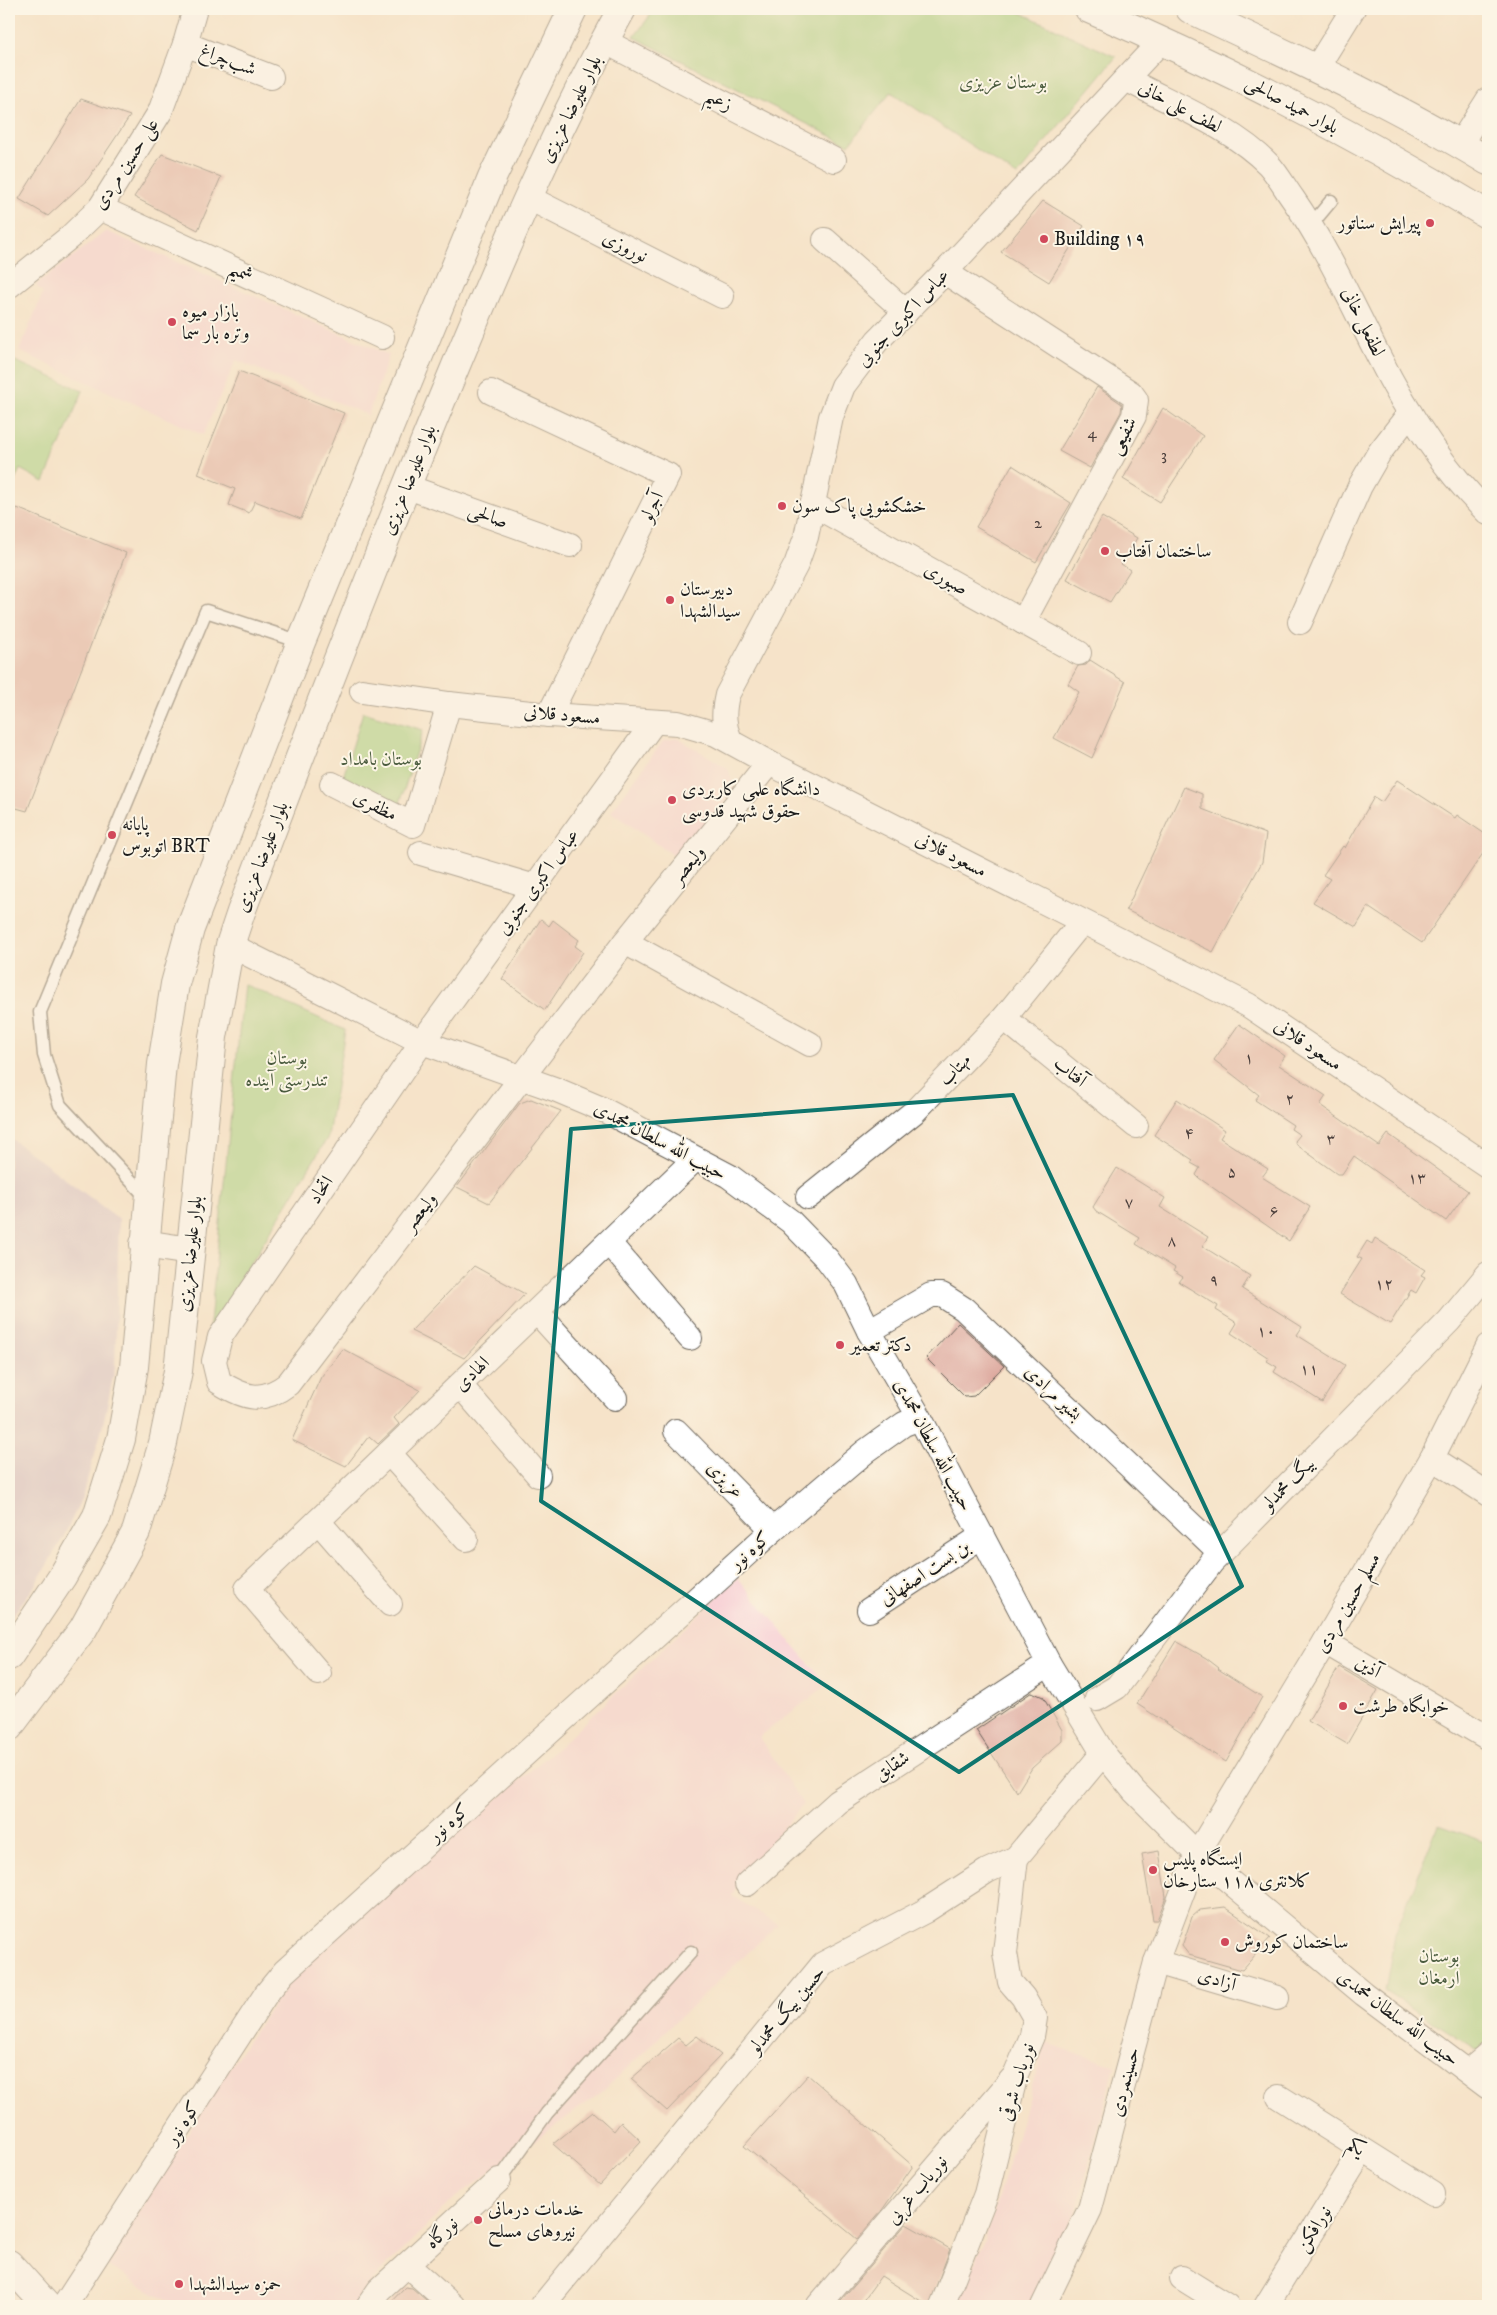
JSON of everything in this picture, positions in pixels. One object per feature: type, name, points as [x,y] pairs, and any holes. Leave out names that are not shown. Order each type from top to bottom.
[{"type":"main road","name":"بلوار علیرضا عزیزی","points":[[9,1656],[62,1578],[97,1516],[121,1439],[134,1367],[162,1064],[181,956],[301,642],[492,178],[573,9]]},
{"type":"main road","name":"بلوار علیرضا عزیزی","points":[[9,1727],[83,1629],[136,1532],[163,1443],[178,1371],[213,1037],[230,945],[292,776],[405,486],[529,198],[604,41],[622,9]]},
{"type":"main road","name":"بلوار حمید صالحی","points":[[1089,9],[1162,40],[1280,96],[1434,182],[1488,215]]},
{"type":"main road","points":[[1190,9],[1316,69],[1460,144],[1488,161]]},
{"type":"main road","points":[[190,930],[230,945]]},
{"type":"main road","points":[[144,1244],[190,1251]]},
{"type":"main road","points":[[9,2264],[47,2306]]},
{"type":"main road","points":[[9,2289],[38,2306]]},
{"type":"street","name":"علی حسین مردی","points":[[9,286],[71,236],[100,208],[160,112],[185,44],[195,9]]},
{"type":"street","points":[[1316,69],[1353,9]]},
{"type":"street","name":"عباس اکبری جنوبی","points":[[730,740],[725,729],[724,711],[727,695],[796,565],[806,538],[831,417],[843,386],[876,341],[945,272],[1162,40]]},
{"type":"street","name":"زعیم","points":[[604,41],[834,160]]},
{"type":"street","name":"شب‌چراغ","points":[[185,44],[271,77]]},
{"type":"street","name":"لطف علی خانی","points":[[1126,79],[1233,136]]},
{"type":"street","points":[[1460,144],[1488,100]]},
{"type":"street","name":"لطفعلی خانی","points":[[1233,136],[1270,166],[1311,225],[1341,277],[1379,357],[1410,413],[1432,448],[1474,500],[1488,513]]},
{"type":"street","name":"نوروزی","points":[[529,198],[722,296]]},
{"type":"street","name":"شمیم","points":[[100,208],[382,337]]},
{"type":"street","points":[[826,240],[906,312]]},
{"type":"street","name":"شفیعی","points":[[945,272],[1131,393],[1136,400],[1134,416],[1023,622]]},
{"type":"street","name":"آجرلو","points":[[491,392],[668,475],[549,715]]},
{"type":"street","points":[[1300,622],[1360,486],[1379,453],[1410,413]]},
{"type":"street","name":"صالحی","points":[[405,486],[570,546]]},
{"type":"street","name":"صبوری","points":[[812,504],[1080,653]]},
{"type":"street","name":"مسعود قلانی","points":[[362,691],[449,704],[549,715],[691,726],[730,740],[769,763],[1248,1005],[1488,1166]]},
{"type":"street","name":"مظفری","points":[[332,784],[413,825],[449,704]]},
{"type":"street","name":"عباس اکبری جنوبی","points":[[422,1042],[654,722]]},
{"type":"street","name":"ولیعصر","points":[[220,1337],[214,1361],[219,1382],[237,1393],[250,1398],[277,1393],[288,1384],[524,1078],[625,942],[769,763]]},
{"type":"street","points":[[421,853],[535,887]]},
{"type":"street","name":"مهتاب","points":[[808,1196],[914,1112],[1004,1018],[1082,922]]},
{"type":"street","points":[[625,942],[810,1044]]},
{"type":"street","name":"حبیب الله سلطان محمدی","points":[[230,945],[422,1042],[524,1078],[602,1109],[729,1176],[790,1221],[827,1259],[846,1284],[869,1331],[920,1418],[1049,1664],[1103,1753],[1134,1791],[1196,1854],[1364,1994],[1488,2087]]},
{"type":"street","name":"آفتاب","points":[[1004,1018],[1136,1126]]},
{"type":"street","name":"اتحاد","points":[[220,1337],[422,1042]]},
{"type":"street","name":"الهادی","points":[[319,1672],[247,1589],[696,1159]]},
{"type":"street","points":[[609,1243],[690,1338]]},
{"type":"street","name":"بیگ محمدلو","points":[[1097,1699],[1117,1687],[1200,1575],[1220,1553],[1449,1321],[1488,1274]]},
{"type":"street","name":"بشیر مرادی","points":[[869,1331],[932,1295],[942,1295],[964,1309],[1220,1553]]},
{"type":"street","points":[[538,1312],[615,1398]]},
{"type":"street","name":"مسلم حسین مردی","points":[[1196,1854],[1325,1642],[1432,1458],[1488,1346]]},
{"type":"street","points":[[460,1385],[538,1475]]},
{"type":"street","name":"کوه نور","points":[[64,2306],[266,1994],[284,1972],[773,1530],[866,1451],[904,1424],[920,1418]]},
{"type":"street","name":"عزیزی","points":[[676,1431],[773,1530]]},
{"type":"street","points":[[389,1453],[466,1540]]},
{"type":"street","points":[[1432,1458],[1488,1494]]},
{"type":"street","points":[[318,1521],[390,1604]]},
{"type":"street","name":"بن بست اصفهانی","points":[[868,1610],[982,1536]]},
{"type":"street","name":"آذین","points":[[1325,1642],[1488,1738]]},
{"type":"street","name":"شقایق","points":[[747,1884],[838,1802],[1049,1664]]},
{"type":"street","name":"حسین بیگ محمدلو","points":[[542,2306],[823,1964],[925,1911],[987,1871],[1016,1858],[1103,1753]]},
{"type":"street","name":"حسینمردی","points":[[1043,2306],[1090,2209],[1156,1962],[1196,1854]]},
{"type":"street","name":"نوریاب شرقی","points":[[942,2306],[986,2194],[1016,2074],[1032,2036],[1035,2018],[1023,1996],[1010,1982],[1005,1953],[1016,1858]]},
{"type":"street","name":"آزادی","points":[[1156,1962],[1277,1998]]},
{"type":"street","points":[[1469,2071],[1488,2055]]},
{"type":"street","name":"نوریاب غربی","points":[[818,2306],[1016,2074]]},
{"type":"street","name":"یکم","points":[[1279,2097],[1362,2151],[1434,2194]]},
{"type":"street","name":"نورافکن","points":[[1266,2306],[1362,2151]]},
{"type":"street","name":"نورگاه","points":[[406,2265],[499,2180]]},
{"type":"street","points":[[368,2306],[379,2290],[406,2265],[452,2306]]},
{"type":"street","points":[[1182,2278],[1227,2306]]},
{"type":"lane","points":[[1311,225],[1331,201]]},
{"type":"lane","points":[[148,1200],[60,1104],[44,1055],[40,1012],[206,611],[301,642]]},
{"type":"lane","points":[[499,2180],[547,2113],[692,1952]]},
{"type":"highlighted area","points":[[1013,1095],[1242,1586],[959,1772],[541,1501],[571,1129]]},
{"type":"shaded area","name":"بازار میوه وتره بار سما","points":[[106,231],[389,355],[368,415],[236,360],[203,435],[19,351],[43,293],[36,285]]},
{"type":"shaded area","name":"دانشگاه علمی کاربردی حقوق شهید قدوسی","points":[[677,738],[728,768],[735,789],[679,859],[611,812],[663,741]]},
{"type":"shaded area","points":[[9,1137],[119,1219],[115,1368],[102,1429],[82,1497],[64,1536],[34,1587],[9,1620]]},
{"type":"shaded area","points":[[738,1578],[827,1685],[759,1737],[803,1804],[736,1886],[732,1896],[778,1924],[602,2092],[456,2197],[374,2278],[352,2306],[177,2306],[106,2265],[217,2086],[300,1966],[562,1744]]},
{"type":"shaded area","points":[[1041,2041],[1115,2066],[1077,2210],[1028,2306],[956,2306],[985,2240],[1042,2053]]},
{"type":"green space","name":"بوستان عزیزی","points":[[655,9],[1013,9],[1116,57],[1017,176],[891,92],[849,145],[634,37]]},
{"type":"green space","points":[[13,360],[83,391],[44,482],[20,469],[9,494],[9,370]]},
{"type":"green space","name":"بوستان بامداد","points":[[363,712],[423,730],[399,806],[340,787]]},
{"type":"green space","name":"بوستان تندرستی آینده","points":[[244,984],[345,1030],[328,1137],[209,1332]]},
{"type":"green space","name":"بوستان ارمغان","points":[[1438,1825],[1488,1843],[1488,2041],[1478,2050],[1385,1991],[1395,1934]]},
{"type":"building","points":[[81,99],[130,116],[88,179],[48,216],[19,199]]},
{"type":"building","points":[[162,154],[221,177],[198,230],[134,197]]},
{"type":"building","name":"Building ۱۹","points":[[1043,201],[1084,226],[1049,282],[1001,252]]},
{"type":"building","points":[[239,371],[344,413],[301,519],[255,501],[249,513],[229,505],[235,489],[198,474]]},
{"type":"building","points":[[1097,387],[1122,404],[1121,412],[1090,468],[1059,451]]},
{"type":"building","points":[[1163,408],[1203,436],[1160,502],[1123,479]]},
{"type":"building","points":[[1012,465],[1071,503],[1036,562],[976,527]]},
{"type":"building","points":[[17,508],[126,553],[27,811],[9,806],[9,529]]},
{"type":"building","name":"ساختمان آفتاب","points":[[1102,517],[1137,538],[1121,564],[1130,570],[1110,602],[1067,579]]},
{"type":"building","points":[[1090,660],[1125,682],[1092,758],[1054,738],[1079,692],[1068,684],[1078,666],[1086,665]]},
{"type":"building","points":[[1397,780],[1455,818],[1457,815],[1488,836],[1488,846],[1422,943],[1368,907],[1356,927],[1313,902],[1330,879],[1323,875],[1343,846],[1345,848],[1374,797],[1382,802]]},
{"type":"building","points":[[1184,787],[1202,794],[1202,809],[1266,834],[1262,862],[1213,952],[1126,910]]},
{"type":"building","points":[[541,919],[549,926],[553,920],[579,940],[575,946],[583,952],[545,1010],[502,979]]},
{"type":"building","points":[[1239,1024],[1285,1056],[1279,1065],[1326,1096],[1320,1105],[1379,1146],[1388,1134],[1468,1191],[1446,1221],[1354,1156],[1342,1174],[1337,1174],[1297,1145],[1295,1141],[1300,1135],[1291,1129],[1293,1125],[1255,1100],[1259,1095],[1214,1060]]},
{"type":"building","points":[[531,1099],[561,1111],[489,1203],[457,1187],[520,1103]]},
{"type":"building","points":[[1177,1099],[1225,1130],[1220,1138],[1268,1169],[1262,1177],[1310,1207],[1289,1241],[1199,1178],[1196,1175],[1200,1168],[1191,1163],[1193,1160],[1154,1135]]},
{"type":"building","points":[[1117,1168],[1165,1198],[1160,1207],[1208,1237],[1202,1246],[1250,1276],[1242,1289],[1302,1327],[1297,1335],[1345,1365],[1322,1402],[1274,1372],[1277,1367],[1267,1361],[1269,1358],[1231,1333],[1237,1323],[1216,1310],[1218,1306],[1179,1282],[1183,1277],[1173,1271],[1175,1268],[1136,1244],[1140,1238],[1096,1211],[1093,1207]]},
{"type":"building","points":[[1375,1238],[1425,1270],[1421,1275],[1425,1277],[1416,1293],[1411,1290],[1390,1324],[1340,1294],[1362,1259],[1357,1257],[1367,1241],[1372,1244]]},
{"type":"building","points":[[474,1266],[525,1294],[464,1358],[411,1331]]},
{"type":"building","points":[[958,1323],[1004,1366],[974,1396],[965,1397],[926,1358]]},
{"type":"building","points":[[343,1349],[420,1390],[394,1418],[399,1424],[378,1444],[369,1436],[346,1466],[292,1440],[321,1377]]},
{"type":"building","points":[[1176,1641],[1206,1658],[1218,1669],[1262,1697],[1226,1762],[1137,1704]]},
{"type":"building","name":"خوابگاه طرشت","points":[[1339,1667],[1378,1690],[1347,1744],[1308,1721]]},
{"type":"building","points":[[1032,1692],[1043,1697],[1062,1730],[1062,1741],[1032,1768],[1017,1792],[976,1730]]},
{"type":"building","points":[[1159,1851],[1166,1897],[1157,1920],[1153,1920],[1142,1854]]},
{"type":"building","name":"ساختمان کوروش","points":[[1225,1907],[1270,1938],[1242,1970],[1189,1955],[1182,1946],[1192,1917],[1200,1910]]},
{"type":"building","points":[[697,2036],[721,2055],[667,2111],[631,2079],[678,2038],[686,2045]]},
{"type":"building","points":[[808,2075],[913,2166],[882,2210],[857,2239],[744,2146]]},
{"type":"building","points":[[593,2112],[614,2131],[621,2122],[641,2141],[600,2185],[553,2144]]},
{"type":"building","points":[[906,2224],[950,2249],[929,2306],[881,2276],[859,2306],[836,2306]]},
{"type":"building","points":[[405,2287],[412,2288],[433,2306],[387,2306]]},
{"type":"place","name":"پیرایش سناتور","points":[[1430,223]]},
{"type":"place","name":"Building ۱۹","points":[[1044,239]]},
{"type":"place","name":"بازار میوه وتره بار سما","points":[[172,322]]},
{"type":"place","name":"خشکشویی پاک سون","points":[[782,506]]},
{"type":"place","name":"ساختمان آفتاب","points":[[1105,551]]},
{"type":"place","name":"دبيرستان سیدالشهدا","points":[[670,600]]},
{"type":"place","name":"دانشگاه علمی کاربردی حقوق شهید قدوسی","points":[[672,800]]},
{"type":"place","name":"پایانه اتوبوس BRT","points":[[112,835]]},
{"type":"place","name":"دکتر تعمیر","points":[[840,1345]]},
{"type":"place","name":"خوابگاه طرشت","points":[[1343,1706]]},
{"type":"place","name":"ایستگاه پلیس کلانتری ۱۱۸ ستارخان","points":[[1153,1870]]},
{"type":"place","name":"ساختمان کوروش","points":[[1225,1942]]},
{"type":"place","name":"خدمات درمانی نیروهای مسلح","points":[[478,2220]]},
{"type":"place","name":"حمزه سیدالشهدا","points":[[179,2284]]}]
